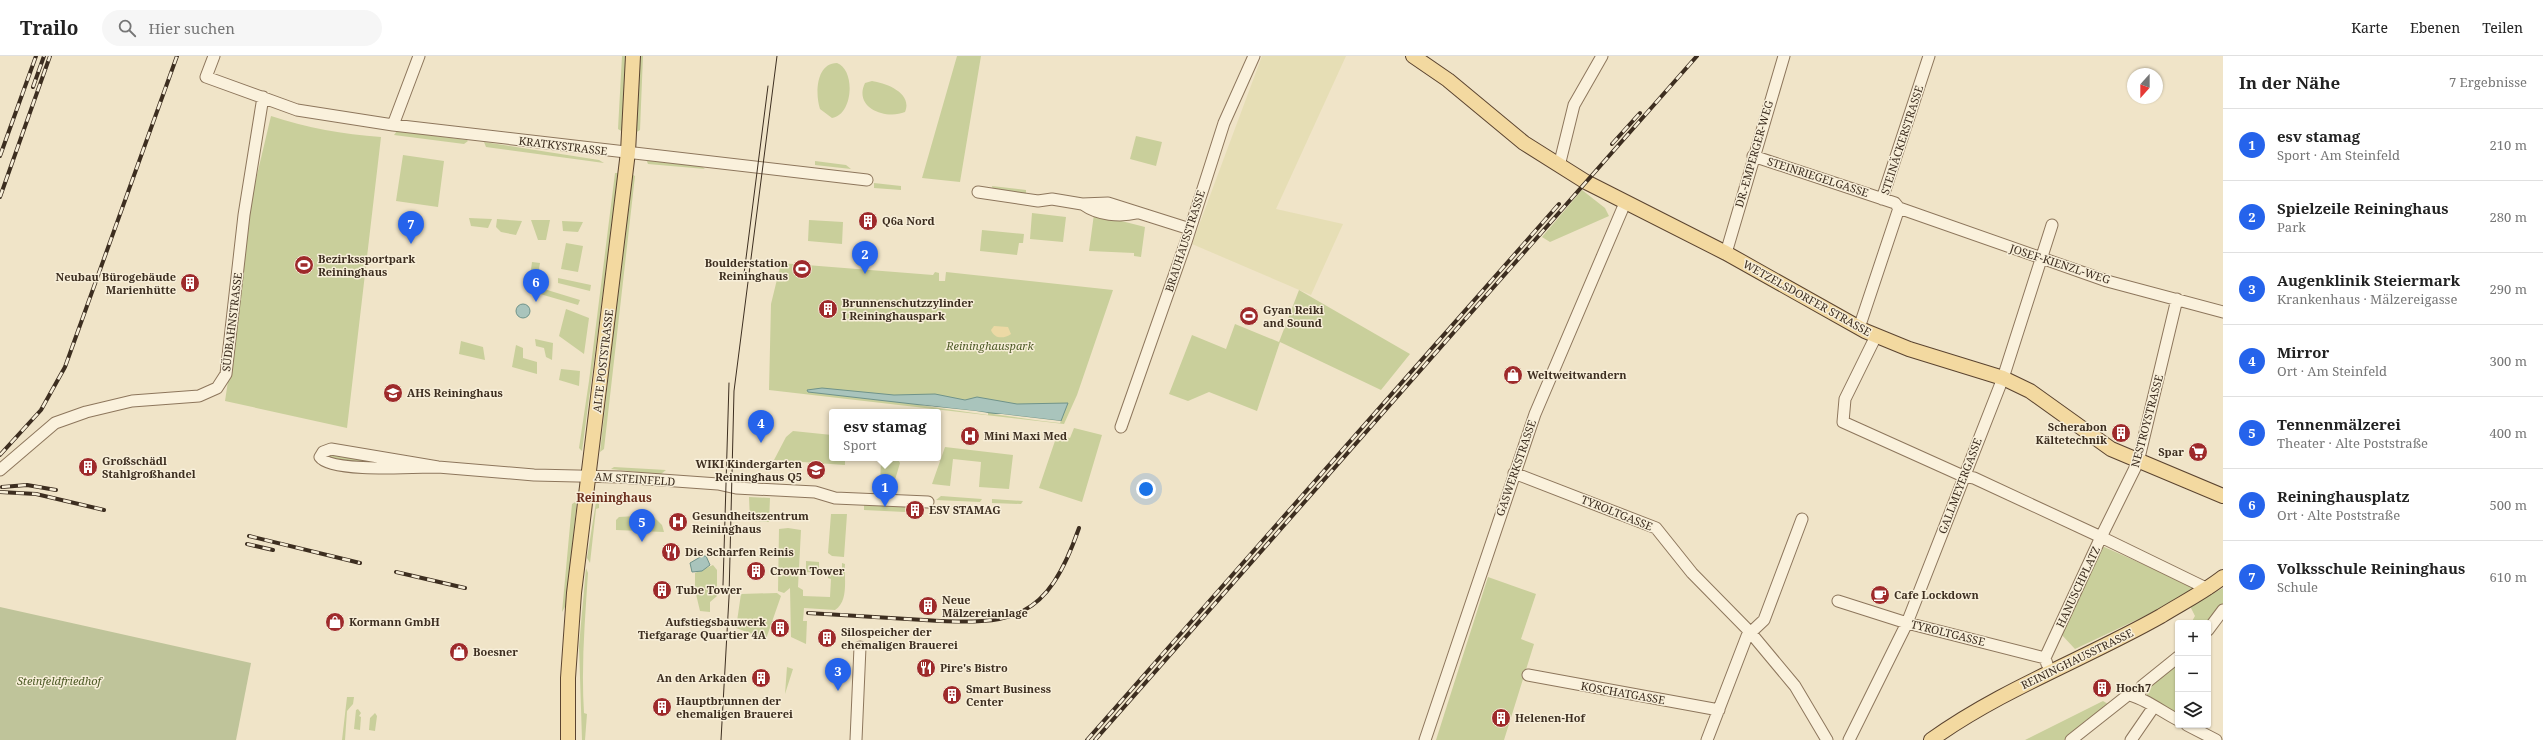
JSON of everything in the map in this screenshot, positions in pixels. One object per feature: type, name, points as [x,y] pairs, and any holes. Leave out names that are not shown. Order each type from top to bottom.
[{"type":"main road","name":"ALTE POSTSTRASSE","points":[[568,740],[568,678],[571,665],[574,593],[628,152],[633,56]]},
{"type":"main road","name":"WETZELSDORFER STRASSE","points":[[1413,56],[1448,80],[1524,143],[1559,166],[1625,203],[1726,253],[1859,328],[1876,336],[2003,378],[2030,391],[2103,444],[2138,462],[2223,496]]},
{"type":"main road","name":"REININGHAUSSTRASSE","points":[[1931,740],[1989,702],[2132,632],[2208,589],[2223,577]]},
{"type":"main road","name":"ALTE POSTSTRASSE","points":[[571,665],[577,686],[576,740]]},
{"type":"street","points":[[214,56],[206,77],[262,97]]},
{"type":"street","points":[[393,125],[419,56]]},
{"type":"street","name":"BRAUHAUSSTRASSE","points":[[1121,427],[1190,229],[1224,123],[1254,56]]},
{"type":"street","points":[[1559,166],[1574,105],[1602,56]]},
{"type":"street","name":"DR.-EMPERGER-WEG","points":[[1726,253],[1784,56]]},
{"type":"street","name":"STEINÄCKERSTRASSE","points":[[1859,328],[1899,208],[1895,203],[1882,199],[1929,56]]},
{"type":"street","name":"KRATKYSTRASSE","points":[[262,97],[297,110],[393,125],[578,148],[628,152],[866,180]]},
{"type":"street","name":"SÜDBAHNSTRASSE","points":[[0,470],[55,422],[86,412],[132,401],[199,396],[217,388],[223,382],[226,374],[248,187],[262,97]]},
{"type":"street","name":"STEINRIEGELGASSE","points":[[1754,156],[1882,199]]},
{"type":"street","points":[[978,192],[1024,200],[1052,199],[1082,204],[1102,212],[1122,215],[1137,213],[1190,229]]},
{"type":"street","name":"GASWERKSTRASSE","points":[[1425,740],[1514,473],[1537,409],[1625,203]]},
{"type":"street","name":"JOSEF-KIENZL-WEG","points":[[1899,208],[2107,281],[2223,312]]},
{"type":"street","name":"GALLMEYERGASSE","points":[[1849,740],[1907,623],[1963,476],[2003,378],[2052,225]]},
{"type":"street","name":"NESTROYSTRASSE","points":[[2101,537],[2138,462],[2177,299]]},
{"type":"street","points":[[1876,336],[1845,399],[1843,422],[1963,476],[1974,478],[2101,537]]},
{"type":"street","name":"AM STEINFELD","points":[[438,467],[331,449],[323,452],[320,457],[323,460],[339,465],[438,467],[534,475],[589,476],[815,492],[835,498],[928,502]]},
{"type":"street","name":"TYROLTGASSE","points":[[1514,473],[1656,528],[1692,573],[1750,632]]},
{"type":"street","points":[[1707,740],[1750,632],[1764,620],[1802,519]]},
{"type":"street","name":"HANUSCHPLATZ","points":[[2045,658],[2101,537],[2208,589]]},
{"type":"street","name":"TYROLTGASSE","points":[[1838,601],[1907,623],[2045,658]]},
{"type":"street","points":[[2211,626],[2223,610]]},
{"type":"street","points":[[1750,632],[1795,686],[1827,740]]},
{"type":"street","points":[[856,740],[860,647]]},
{"type":"street","points":[[2045,658],[2049,672]]},
{"type":"street","points":[[2071,740],[2133,695],[2175,659]]},
{"type":"street","name":"KOSCHATGASSE","points":[[1528,675],[1719,710]]},
{"type":"street","points":[[2133,695],[2153,708],[2175,719]]},
{"type":"street","points":[[2132,740],[2153,708]]},
{"type":"street","points":[[2193,728],[2216,740]]},
{"type":"shaded area","points":[[1262,56],[1346,56],[1276,209],[1343,224],[1311,295],[1192,244]]},
{"type":"green space","points":[[622,56],[626,56],[623,132],[618,129]]},
{"type":"green space","points":[[638,56],[643,56],[640,130],[635,133]]},
{"type":"green space","points":[[957,56],[981,56],[960,182],[922,178]]},
{"type":"green space","points":[[837,63],[843,67],[847,74],[850,92],[844,109],[839,115],[832,118],[820,109],[818,103],[818,88],[821,74],[825,68],[830,64]]},
{"type":"green space","points":[[872,81],[891,87],[902,94],[906,105],[905,112],[897,114],[881,113],[873,110],[867,105],[862,92],[865,83]]},
{"type":"green space","name":"Bezirkssportpark Reininghaus","points":[[271,116],[325,130],[381,137],[347,428],[225,401],[241,295],[247,217]]},
{"type":"green space","points":[[397,131],[468,141],[464,144],[394,135]]},
{"type":"green space","points":[[1136,136],[1162,142],[1156,166],[1130,159]]},
{"type":"green space","points":[[484,142],[599,160],[604,163],[486,147]]},
{"type":"green space","points":[[403,155],[444,161],[438,207],[396,201]]},
{"type":"green space","points":[[646,159],[701,166],[705,169],[648,164]]},
{"type":"green space","points":[[815,161],[846,165],[851,169],[815,165]]},
{"type":"green space","points":[[615,173],[619,173],[582,451],[579,448],[589,381]]},
{"type":"green space","points":[[631,174],[635,176],[604,449],[600,452]]},
{"type":"green space","points":[[874,183],[901,186],[901,190],[874,188]]},
{"type":"green space","points":[[992,186],[1026,190],[1026,194],[993,190]]},
{"type":"green space","points":[[1582,190],[1605,208],[1609,216],[1550,242],[1542,237]]},
{"type":"green space","points":[[1032,213],[1066,217],[1063,242],[1030,239]]},
{"type":"green space","points":[[1094,214],[1145,227],[1141,257],[1134,256],[1134,253],[1089,251]]},
{"type":"green space","points":[[469,218],[492,219],[488,228],[471,226]]},
{"type":"green space","points":[[497,219],[522,221],[516,235],[501,232],[496,227]]},
{"type":"green space","points":[[531,220],[550,220],[546,240],[538,240]]},
{"type":"green space","points":[[809,220],[843,222],[842,244],[808,241]]},
{"type":"green space","points":[[562,221],[583,222],[578,232],[563,231]]},
{"type":"green space","points":[[982,230],[1024,234],[1023,243],[1019,243],[1017,255],[980,251]]},
{"type":"green space","points":[[566,243],[583,246],[578,272],[561,269]]},
{"type":"green space","points":[[532,262],[540,263],[537,281],[530,277]]},
{"type":"green space","name":"Reininghauspark","points":[[781,263],[933,275],[935,272],[939,273],[939,281],[945,281],[946,272],[1113,290],[1077,395],[1064,424],[769,390],[771,304]]},
{"type":"green space","points":[[558,278],[591,285],[590,291],[558,283]]},
{"type":"green space","points":[[544,289],[580,300],[578,305],[540,294]]},
{"type":"green space","points":[[1299,290],[1410,354],[1381,390],[1280,342],[1257,411],[1209,392],[1188,401],[1169,394],[1192,335],[1226,349],[1235,324],[1279,342]]},
{"type":"green space","points":[[566,309],[589,318],[584,354],[559,336]]},
{"type":"green space","points":[[535,339],[553,343],[552,360],[546,357],[544,348],[536,346]]},
{"type":"green space","points":[[461,341],[483,347],[485,360],[459,354]]},
{"type":"green space","points":[[516,345],[523,348],[523,358],[537,362],[537,374],[512,367]]},
{"type":"green space","points":[[561,369],[580,371],[579,386],[559,380]]},
{"type":"green space","points":[[1074,428],[1102,435],[1082,502],[1039,488],[1057,435],[1070,438]]},
{"type":"green space","points":[[793,431],[829,435],[829,461],[845,461],[845,465],[774,460],[786,437]]},
{"type":"green space","points":[[945,447],[1013,455],[1009,489],[979,487],[981,462],[953,459],[950,486],[932,484]]},
{"type":"green space","points":[[327,455],[335,455],[409,464],[329,460]]},
{"type":"green space","points":[[881,461],[899,461],[900,463],[892,490],[880,489]]},
{"type":"green space","points":[[614,467],[666,470],[661,474],[655,474],[611,469]]},
{"type":"green space","points":[[941,496],[982,499],[980,502],[936,500]]},
{"type":"green space","points":[[749,497],[770,498],[769,522],[750,521]]},
{"type":"green space","points":[[992,499],[1023,501],[1021,504],[992,503]]},
{"type":"green space","points":[[577,501],[566,605],[562,612],[572,504]]},
{"type":"green space","points":[[596,502],[599,504],[599,508],[596,509],[590,563],[587,558]]},
{"type":"green space","name":"ESV STAMAG","points":[[864,504],[906,504],[905,512],[864,510]]},
{"type":"green space","points":[[831,514],[847,514],[844,557],[832,556],[828,553]]},
{"type":"green space","points":[[652,515],[662,525],[664,532],[616,530],[616,520],[619,517]]},
{"type":"green space","points":[[788,528],[801,530],[798,587],[803,590],[803,596],[830,597],[831,579],[828,578],[828,573],[806,572],[806,561],[819,562],[819,568],[842,569],[842,563],[845,564],[845,589],[839,606],[835,610],[804,608],[803,621],[807,621],[806,644],[791,637],[790,588],[784,593],[778,591],[779,529]]},
{"type":"green space","points":[[2102,546],[2192,586],[2192,589],[2149,614],[2075,649],[2060,633]]},
{"type":"green space","points":[[713,565],[717,570],[717,596],[710,602],[710,612],[700,611],[695,590],[695,573]]},
{"type":"green space","points":[[586,568],[588,573],[583,678],[584,713],[587,714],[585,740],[582,740],[579,646]]},
{"type":"green space","points":[[1488,577],[1536,594],[1521,639],[1534,644],[1504,740],[1436,740]]},
{"type":"green space","points":[[2223,588],[2223,603],[2210,620],[2193,620],[2195,616],[2190,606]]},
{"type":"green space","points":[[777,593],[781,596],[766,639],[736,628],[741,594]]},
{"type":"green space","name":"Steinfeldfriedhof","points":[[0,607],[251,663],[236,740],[0,740]]},
{"type":"green space","points":[[2175,666],[2175,712],[2147,699],[2147,689]]},
{"type":"green space","points":[[787,667],[793,669],[785,694]]},
{"type":"green space","points":[[347,697],[354,697],[353,704],[347,711],[345,740],[342,740]]},
{"type":"green space","points":[[2103,701],[2108,704],[2064,740],[2025,740]]},
{"type":"green space","points":[[358,709],[361,713],[359,716],[361,717],[360,730],[354,729],[356,710]]},
{"type":"green space","points":[[375,713],[377,716],[375,731],[369,730],[370,718]]},
{"type":"sand","points":[[994,326],[1008,327],[1011,334],[1005,337],[997,337],[991,330]]},
{"type":"water","points":[[523,304],[528,306],[530,311],[528,316],[523,318],[518,316],[516,311],[518,306]]},
{"type":"water","points":[[822,388],[894,395],[935,394],[965,400],[977,397],[1017,404],[1068,403],[1061,421],[808,392],[807,390]]},
{"type":"water","points":[[702,556],[706,556],[710,565],[702,571],[692,572],[690,563]]},
{"type":"pier","points":[[918,405],[976,411],[988,413],[988,415]]},
{"type":"pier","points":[[993,414],[1002,414],[1061,421],[1060,423]]},
{"type":"tram line","points":[[721,740],[729,597],[734,391],[777,56]]},
{"type":"tram line","points":[[744,274],[768,86]]},
{"type":"tram line","points":[[723,585],[729,383]]},
{"type":"railway","points":[[0,156],[36,56]]},
{"type":"railway","points":[[33,87],[44,56]]},
{"type":"railway","points":[[0,197],[50,56]]},
{"type":"railway","points":[[0,455],[41,410],[65,367],[177,56]]},
{"type":"railway","points":[[1095,740],[1697,56]]},
{"type":"railway","points":[[1612,144],[1640,113]]},
{"type":"railway","points":[[1087,740],[1559,204]]},
{"type":"railway","points":[[2,487],[27,485],[56,490]]},
{"type":"railway","points":[[0,492],[36,494],[104,510]]},
{"type":"railway","points":[[808,613],[955,622],[982,621],[1004,618],[1023,611],[1040,599],[1054,582],[1067,559],[1079,528]]},
{"type":"railway","points":[[249,536],[360,563]]},
{"type":"railway","points":[[247,544],[273,550]]},
{"type":"railway","points":[[396,572],[465,588]]},
{"type":"place","name":"Q6a Nord","points":[[868,221]]},
{"type":"place","name":"Volksschule Reininghaus","points":[[411,244]]},
{"type":"place","name":"Bezirkssportpark Reininghaus","points":[[304,265]]},
{"type":"place","name":"Boulderstation Reininghaus","points":[[802,269]]},
{"type":"place","name":"Spielzeile Reininghaus","points":[[865,274]]},
{"type":"place","name":"Neubau Bürogebäude Marienhütte","points":[[190,283]]},
{"type":"place","name":"Reininghausplatz","points":[[536,302]]},
{"type":"place","name":"Brunnenschutzzylinder I Reininghauspark","points":[[828,309]]},
{"type":"place","name":"Gyan Reiki and Sound","points":[[1249,316]]},
{"type":"place","name":"Weltweitwandern","points":[[1513,375]]},
{"type":"place","name":"AHS Reininghaus","points":[[393,393]]},
{"type":"place","name":"Scherabon Kältetechnik","points":[[2121,433]]},
{"type":"place","name":"Mini Maxi Med","points":[[970,436]]},
{"type":"place","name":"Mirror","points":[[761,443]]},
{"type":"place","name":"Spar","points":[[2198,452]]},
{"type":"place","name":"Großschädl Stahlgroßhandel","points":[[88,467]]},
{"type":"place","name":"WIKI Kindergarten Reininghaus Q5","points":[[816,470]]},
{"type":"place","name":"esv stamag","points":[[885,507]]},
{"type":"place","name":"ESV STAMAG","points":[[915,510]]},
{"type":"place","name":"Gesundheitszentrum Reininghaus","points":[[678,522]]},
{"type":"place","name":"Tennenmälzerei","points":[[642,542]]},
{"type":"place","name":"Die Scharfen Reinis","points":[[671,552]]},
{"type":"place","name":"Crown Tower","points":[[756,571]]},
{"type":"place","name":"Tube Tower","points":[[662,590]]},
{"type":"place","name":"Cafe Lockdown","points":[[1880,595]]},
{"type":"place","name":"Neue Mälzereianlage","points":[[928,606]]},
{"type":"place","name":"Kormann GmbH","points":[[335,622]]},
{"type":"place","name":"Aufstiegsbauwerk Tiefgarage Quartier 4A","points":[[780,628]]},
{"type":"place","name":"Silospeicher der ehemaligen Brauerei","points":[[827,638]]},
{"type":"place","name":"Boesner","points":[[459,652]]},
{"type":"place","name":"Pire's Bistro","points":[[926,668]]},
{"type":"place","name":"An den Arkaden","points":[[761,678]]},
{"type":"place","name":"Hoch7","points":[[2102,688]]},
{"type":"place","name":"Augenklinik Steiermark","points":[[838,691]]},
{"type":"place","name":"Smart Business Center","points":[[952,695]]},
{"type":"place","name":"Hauptbrunnen der ehemaligen Brauerei","points":[[662,707]]},
{"type":"place","name":"Helenen-Hof","points":[[1501,718]]},
{"type":"district","name":"Reininghaus","points":[[614,498]]}]
